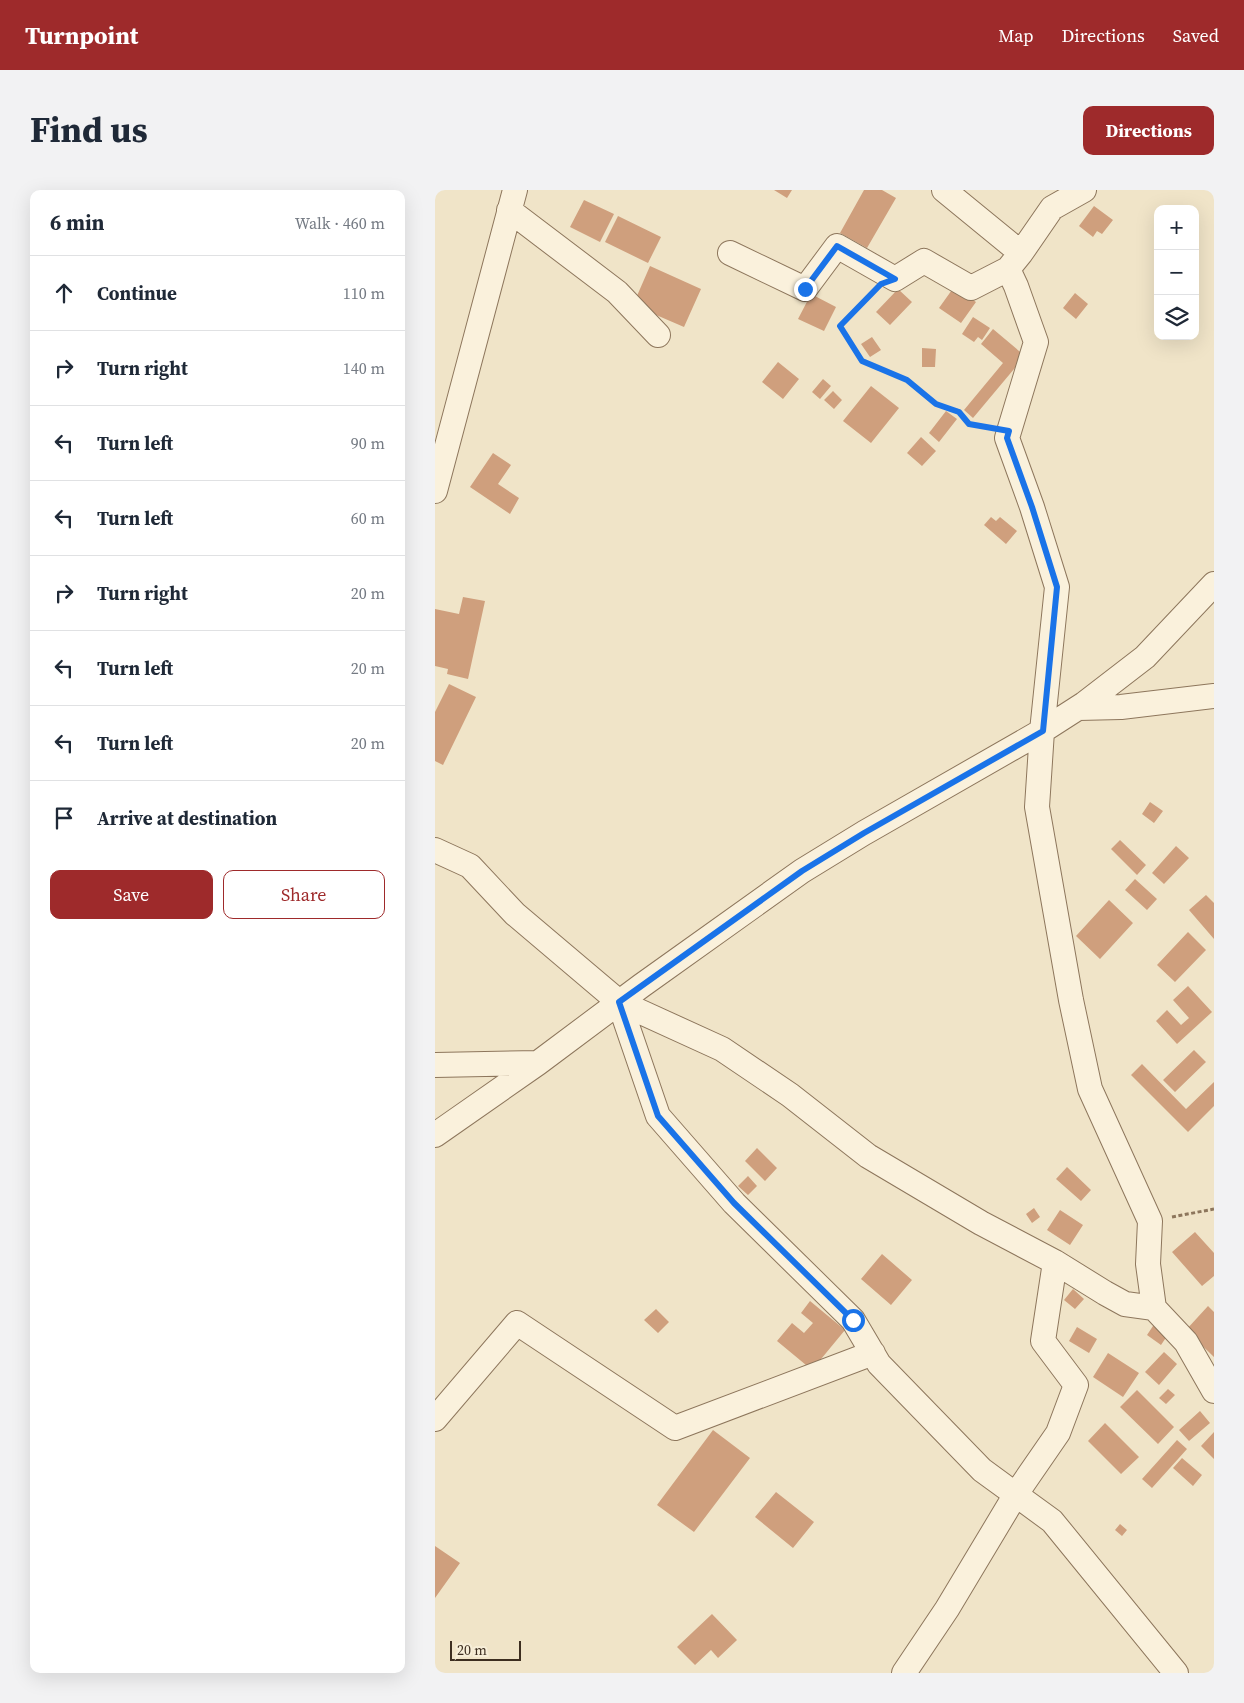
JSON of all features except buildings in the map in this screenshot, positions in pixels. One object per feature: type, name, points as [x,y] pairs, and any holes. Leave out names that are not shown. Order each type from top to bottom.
[{"type":"street","points":[[944,190],[1014,261],[1016,286],[1036,342],[1007,438],[1032,507],[1057,587],[1037,806],[1071,1000],[1090,1089],[1150,1221],[1148,1264],[1154,1308],[1186,1342],[1214,1391]]},
{"type":"street","points":[[730,254],[805,289],[837,246],[895,279],[924,261],[971,288],[1014,261],[1052,208],[1084,190]]},
{"type":"street","points":[[435,491],[512,200],[617,292],[658,335]]},
{"type":"street","points":[[435,1135],[538,1063],[619,1002],[802,871],[864,833],[1043,731],[1077,708],[1145,657],[1214,584]]},
{"type":"street","points":[[1077,708],[1121,707],[1214,696]]},
{"type":"street","points":[[435,850],[470,866],[515,914],[619,1002],[722,1049],[790,1095],[868,1156],[981,1223],[1055,1262],[1125,1304],[1154,1308]]},
{"type":"street","points":[[619,1002],[658,1116],[734,1203],[853,1320],[879,1364],[982,1470],[1052,1521],[1176,1673]]},
{"type":"street","points":[[435,1065],[538,1063]]},
{"type":"street","points":[[904,1673],[947,1609],[1016,1494],[1059,1433],[1076,1385],[1043,1341],[1055,1262]]},
{"type":"street","points":[[435,1419],[517,1322],[675,1428],[873,1353]]},
{"type":"path","points":[[895,279],[881,284],[840,326],[862,361],[907,380],[936,404],[959,412],[969,424],[1009,431]]},
{"type":"path","points":[[1150,1221],[1214,1209]]},
{"type":"route","points":[[805,289],[837,246],[895,279],[881,284],[840,326],[862,361],[907,380],[936,404],[959,412],[969,424],[1009,431],[1007,438],[1032,507],[1057,587],[1043,731],[864,833],[802,871],[619,1002],[658,1116],[734,1203],[853,1320]]}]
